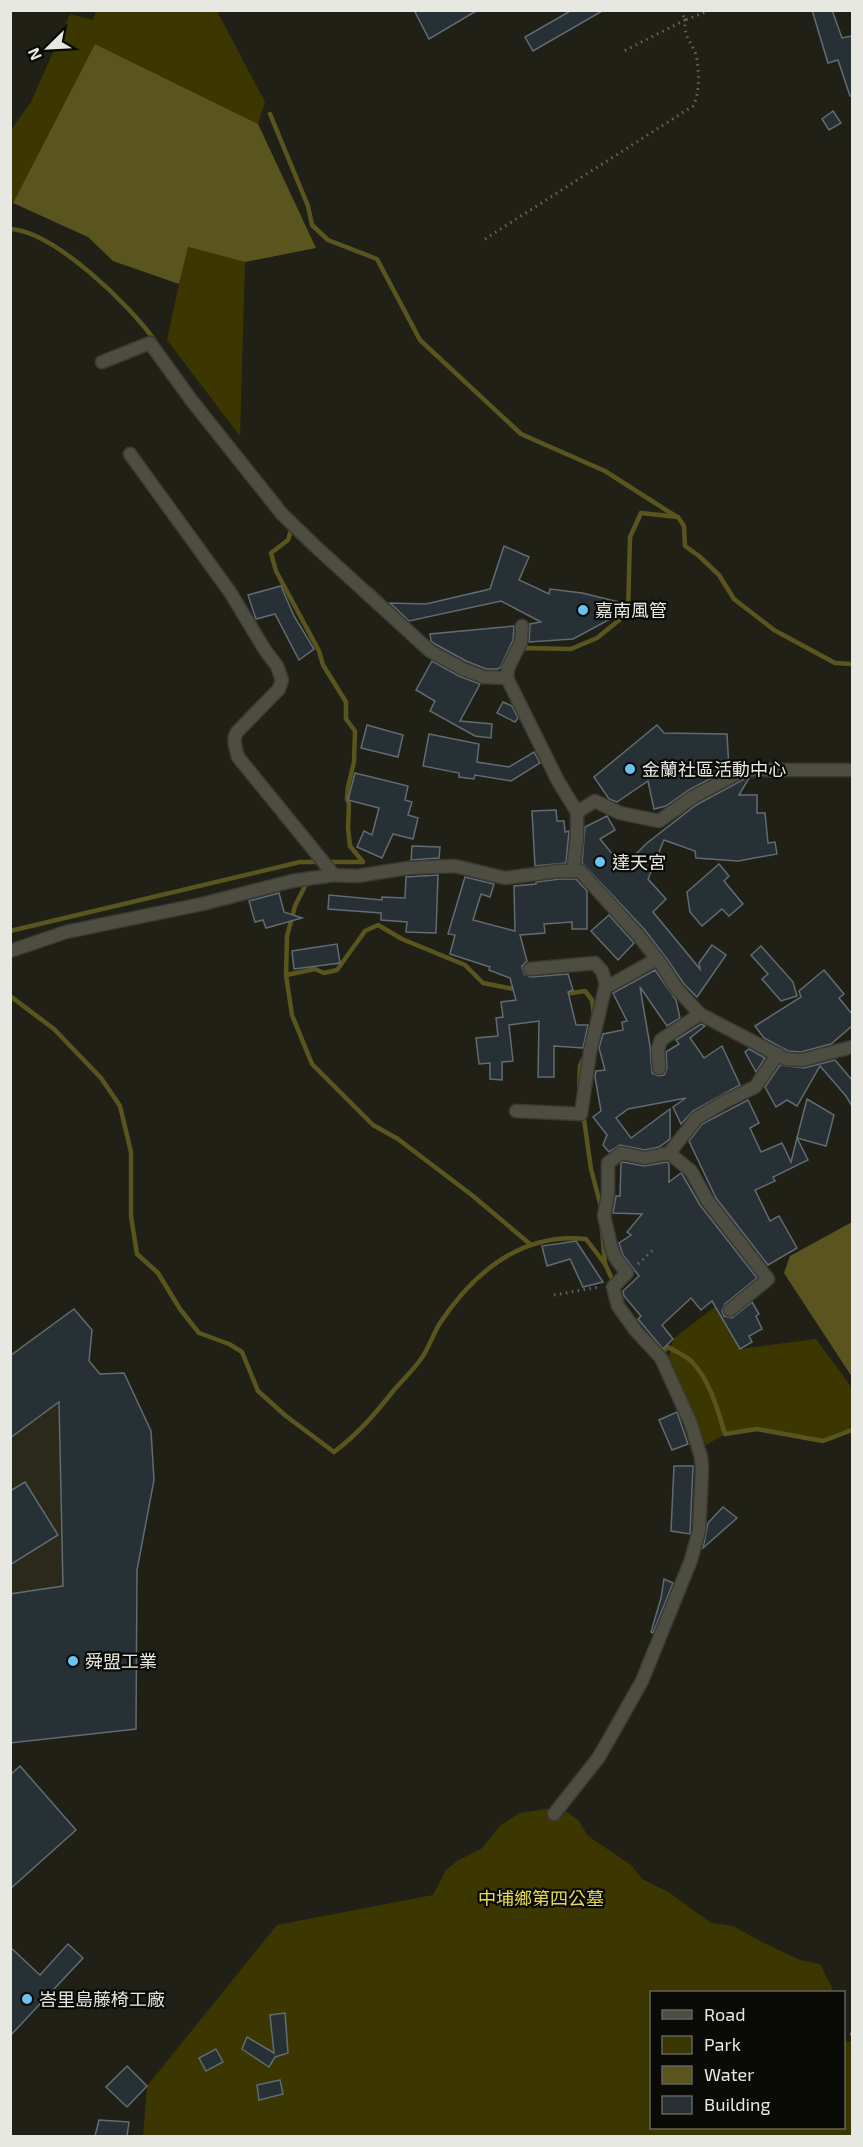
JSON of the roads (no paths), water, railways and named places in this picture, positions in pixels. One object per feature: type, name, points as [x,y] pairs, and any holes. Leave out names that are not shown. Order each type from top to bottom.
[{"type":"street","points":[[102,362],[150,344],[282,514],[380,604],[403,629],[430,651],[463,669],[484,677],[507,678]]},
{"type":"street","points":[[130,454],[230,592],[265,650],[278,666],[282,680],[279,689],[235,736],[238,757],[334,875]]},
{"type":"street","points":[[522,626],[521,642],[508,668],[507,678],[558,781],[577,812],[573,871]]},
{"type":"street","points":[[577,812],[595,801],[620,813],[659,821],[693,798],[744,770],[852,771]]},
{"type":"street","points":[[10,951],[66,932],[202,904],[292,881],[334,875],[357,876],[408,868],[455,866],[505,878],[580,871],[657,959],[677,989],[700,1014],[786,1059],[802,1060],[852,1047]]},
{"type":"street","points":[[516,1111],[581,1114],[590,1052],[605,988],[657,959]]},
{"type":"street","points":[[530,969],[595,963],[602,971],[607,987]]},
{"type":"street","points":[[659,1068],[658,1048],[661,1040],[700,1014]]},
{"type":"street","points":[[554,1815],[598,1757],[642,1681],[691,1560],[699,1532],[702,1469],[701,1457],[691,1424],[661,1358],[636,1331],[618,1306],[613,1287],[627,1273],[612,1250],[604,1216],[608,1195],[608,1163],[621,1153],[645,1158],[669,1153],[697,1118],[755,1087],[778,1054]]},
{"type":"street","points":[[669,1153],[692,1171],[707,1200],[768,1280],[730,1310]]},
{"type":"water","points":[[95,44],[258,124],[316,248],[245,262],[188,247],[179,284],[113,261],[88,237],[13,203]]},
{"type":"water","points":[[852,1222],[852,1377],[784,1273],[790,1256]]},
{"type":"waterway","points":[[270,114],[308,206],[312,225],[328,240],[377,259],[420,340],[521,434],[605,471],[677,517]]},
{"type":"waterway","points":[[10,229],[28,233],[48,242],[69,256],[110,291],[144,326],[155,341]]},
{"type":"waterway","points":[[521,650],[525,648],[571,649],[597,638],[628,613],[630,537],[641,513],[678,517],[684,526],[685,546],[719,575],[734,599],[774,630],[835,663],[852,664]]},
{"type":"waterway","points":[[10,931],[300,862],[363,862],[350,846],[348,828],[349,804],[347,799],[354,762],[355,731],[346,719],[346,702],[323,665],[319,651],[276,571],[271,553],[288,540],[292,527]]},
{"type":"waterway","points":[[370,589],[385,603]]},
{"type":"waterway","points":[[310,881],[295,906],[287,936],[286,975],[292,1015],[312,1064],[373,1125],[398,1139],[473,1196],[530,1244]]},
{"type":"waterway","points":[[286,975],[315,969],[324,973],[337,970],[365,931],[378,925],[402,939],[465,965],[483,983],[519,990]]},
{"type":"waterway","points":[[565,994],[585,991],[592,1000],[594,1014]]},
{"type":"waterway","points":[[10,996],[54,1029],[101,1078],[120,1106],[131,1152],[131,1216],[137,1254],[158,1273],[180,1309],[199,1333],[229,1344],[242,1352],[258,1391],[286,1416],[334,1452],[366,1423],[415,1367],[453,1304],[484,1272],[502,1259],[541,1242],[586,1239],[605,1264],[614,1283]]},
{"type":"waterway","points":[[579,1096],[580,1066],[584,1057]]},
{"type":"waterway","points":[[583,1112],[591,1169],[601,1207]]},
{"type":"waterway","points":[[602,1230],[605,1264]]},
{"type":"waterway","points":[[660,1352],[668,1347],[687,1358],[698,1369],[713,1396],[725,1434],[757,1429],[823,1441],[852,1430]]},
{"type":"place","name":"嘉南風管","points":[[583,610]]},
{"type":"place","name":"金蘭社區活動中心","points":[[630,769]]},
{"type":"place","name":"達天宮","points":[[600,862]]},
{"type":"place","name":"舜盟工業","points":[[73,1661]]},
{"type":"place","name":"峇里島藤椅工廠","points":[[27,1999]]},
{"type":"park label","name":"中埔鄉第四公墓","points":[[541,1898]]}]
